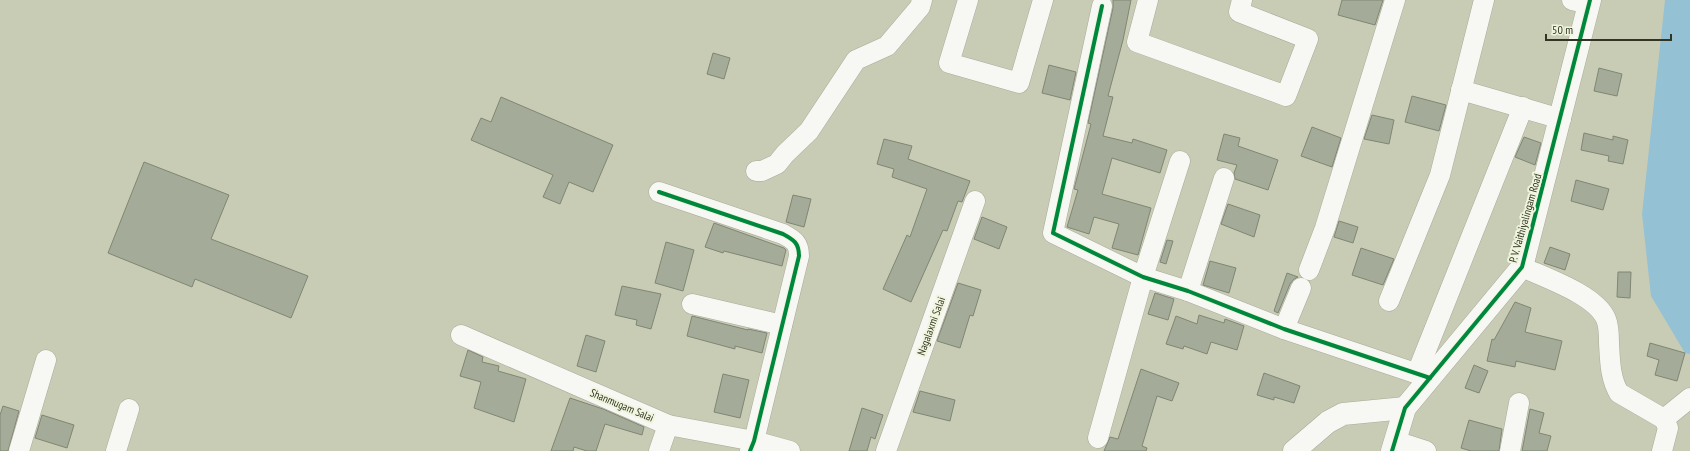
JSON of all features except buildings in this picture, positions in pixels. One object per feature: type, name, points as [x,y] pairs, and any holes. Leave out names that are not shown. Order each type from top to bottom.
[{"type":"street","points":[[756,171],[762,171],[777,164],[784,154],[809,132],[856,60],[888,46],[920,7],[922,0]]},
{"type":"street","points":[[968,0],[949,63],[1019,83],[1043,0]]},
{"type":"street","points":[[1148,0],[1137,42],[1286,96],[1308,39],[1238,12],[1242,0]]},
{"type":"street","points":[[1284,329],[1325,228],[1395,0]]},
{"type":"street","points":[[1389,301],[1440,176],[1484,0]]},
{"type":"street","name":"P. V. Vaithiyalingam Road","points":[[1394,446],[1405,408],[1423,376],[1522,267],[1561,118],[1584,1]]},
{"type":"street","points":[[1102,6],[1053,233],[1143,277],[1188,291],[1284,329],[1423,376],[1523,108]]},
{"type":"street","points":[[1461,90],[1561,118]]},
{"type":"street","points":[[1098,438],[1143,277],[1180,161]]},
{"type":"street","points":[[1188,291],[1224,178]]},
{"type":"street","points":[[659,192],[782,234],[796,241],[799,247],[799,256],[752,446]]},
{"type":"street","name":"Nagalaxmi Salai","points":[[886,451],[975,201]]},
{"type":"street","points":[[1522,267],[1590,299],[1601,309],[1607,320],[1611,367],[1615,386],[1619,393],[1664,419],[1668,428],[1662,451]]},
{"type":"street","points":[[692,304],[782,325]]},
{"type":"street","name":"Shanmugam Salai","points":[[461,336],[668,425],[752,446],[790,451]]},
{"type":"street","points":[[19,451],[46,360]]},
{"type":"street","points":[[1664,419],[1690,398]]},
{"type":"street","points":[[1510,451],[1519,403]]},
{"type":"street","points":[[1294,451],[1328,422],[1343,414],[1405,408]]},
{"type":"street","points":[[116,451],[129,409]]},
{"type":"street","points":[[659,451],[668,425]]},
{"type":"street","points":[[1394,446],[1426,451]]},
{"type":"water","points":[[1665,0],[1690,0],[1690,354],[1685,353],[1651,296],[1642,214]]},
{"type":"cycle path","points":[[1392,451],[1405,408],[1522,267],[1590,0]]},
{"type":"cycle path","points":[[1102,6],[1053,233],[1143,277],[1188,291],[1284,329],[1430,378]]},
{"type":"cycle path","points":[[659,192],[783,234],[793,240],[797,245],[799,256],[754,441],[750,451]]}]
